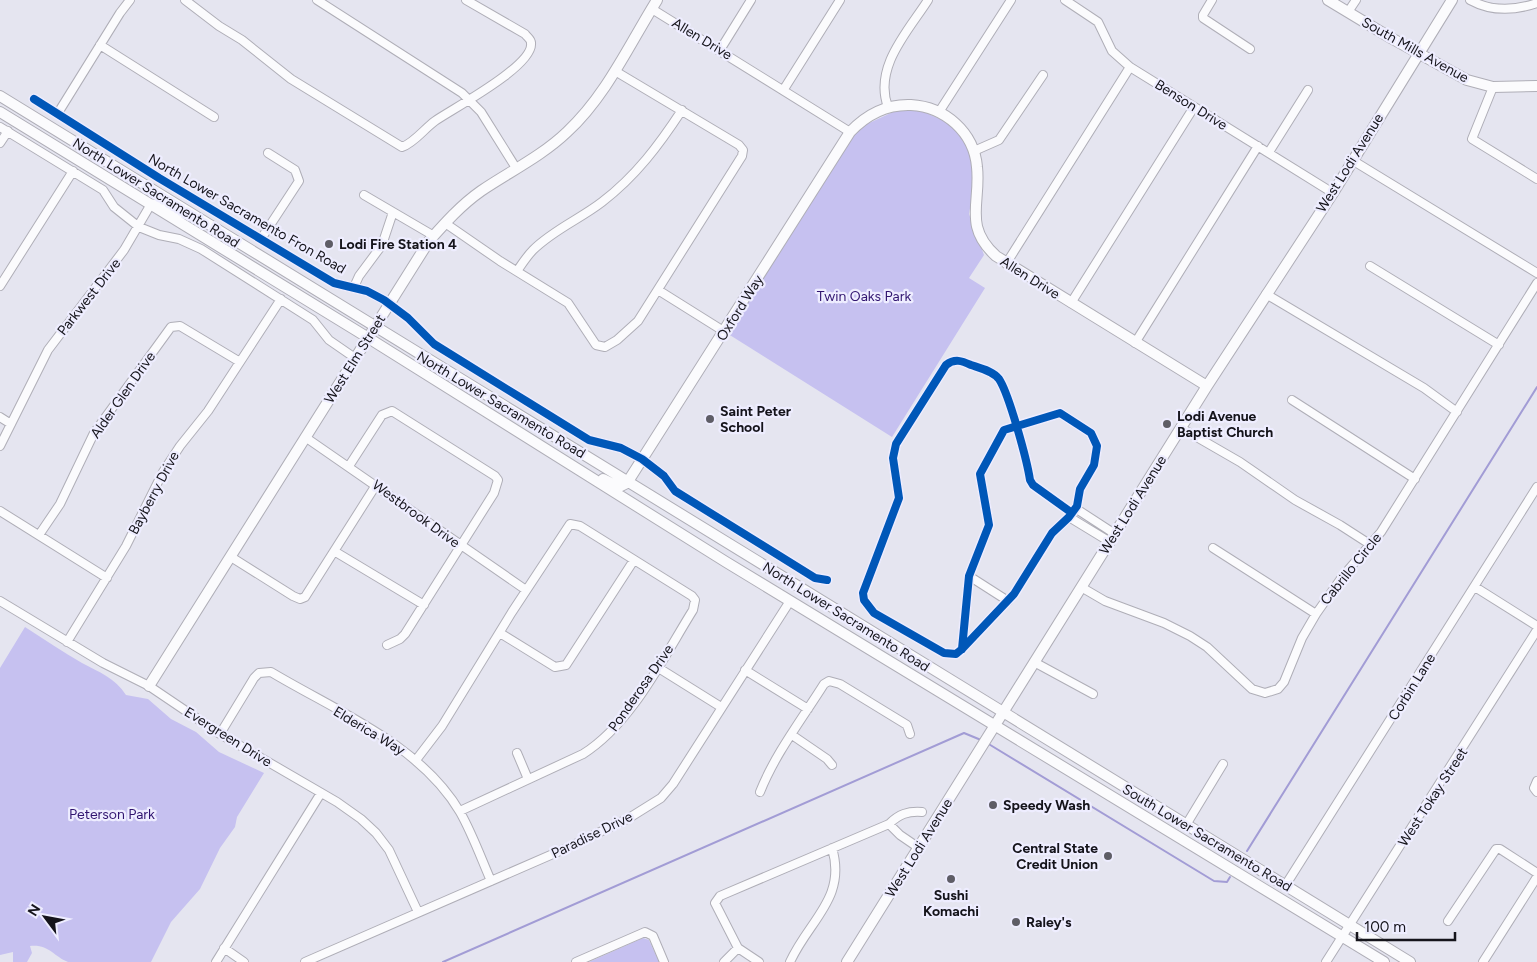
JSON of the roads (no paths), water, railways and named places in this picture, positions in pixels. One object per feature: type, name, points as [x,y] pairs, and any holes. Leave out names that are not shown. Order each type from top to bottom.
[{"type":"main road","name":"South Mills Avenue","points":[[1328,0],[1467,80],[1494,87],[1537,86]]},
{"type":"main road","name":"West Lodi Avenue","points":[[847,962],[1207,386],[1333,193],[1418,52],[1452,0]]},
{"type":"main road","name":"West Elm Street","points":[[149,686],[354,358],[434,236],[469,200],[565,134],[591,106],[615,71],[654,4]]},
{"type":"main road","name":"North Lower Sacramento Road","points":[[0,96],[1003,713]]},
{"type":"main road","name":"Allen Drive","points":[[850,132],[863,119],[888,107],[920,106],[938,112],[957,124],[967,137],[974,151],[978,182],[974,206],[976,223],[981,239],[990,251],[1006,264],[1207,386]]},
{"type":"main road","name":"North Lower Sacramento Road","points":[[0,112],[790,601],[996,724]]},
{"type":"main road","name":"Oxford Way","points":[[627,483],[725,332],[850,132]]},
{"type":"main road","points":[[564,461],[578,465],[618,487],[627,483]]},
{"type":"main road","points":[[790,601],[800,595],[820,601]]},
{"type":"main road","name":"South Lower Sacramento Road","points":[[1003,713],[1410,962]]},
{"type":"main road","name":"South Lower Sacramento Road","points":[[996,724],[1384,962]]},
{"type":"main road","points":[[1106,792],[1108,789],[1114,789],[1160,815],[1170,815]]},
{"type":"street","points":[[58,113],[130,0]]},
{"type":"street","points":[[185,0],[218,26],[242,40],[290,79],[402,147],[436,121],[511,72],[530,50],[531,43],[525,34],[466,0]]},
{"type":"street","points":[[317,0],[450,83],[470,100],[498,137],[516,168]]},
{"type":"street","points":[[720,50],[751,0]]},
{"type":"street","points":[[784,89],[840,0]]},
{"type":"street","points":[[888,107],[885,85],[891,56],[928,0]]},
{"type":"street","points":[[938,112],[1011,0]]},
{"type":"street","name":"Benson Drive","points":[[1066,0],[1098,22],[1112,51],[1130,67],[1333,193]]},
{"type":"street","points":[[1212,0],[1203,14],[1203,18],[1250,49]]},
{"type":"street","points":[[1348,12],[1356,0]]},
{"type":"street","points":[[1470,0],[1486,7],[1506,10],[1537,3]]},
{"type":"street","name":"Allen Drive","points":[[654,4],[720,50],[850,132]]},
{"type":"street","points":[[100,45],[214,117]]},
{"type":"street","points":[[1006,264],[1130,67]]},
{"type":"street","points":[[445,223],[471,242],[572,306],[596,345],[605,346],[633,327],[743,152],[739,144],[615,71]]},
{"type":"street","points":[[974,151],[999,140],[1043,76]]},
{"type":"street","points":[[1494,87],[1472,139],[1537,179]]},
{"type":"street","points":[[1269,152],[1308,90]]},
{"type":"street","name":"North Lower Sacramento Fron Road","points":[[34,99],[159,178],[334,283],[367,291],[390,304],[408,318],[434,344],[589,440],[621,448],[642,459],[664,476],[675,491],[814,578],[827,580]]},
{"type":"street","points":[[1071,303],[1194,106]]},
{"type":"street","points":[[517,271],[532,251],[589,212],[629,179],[654,150],[682,110]]},
{"type":"street","points":[[0,127],[103,190],[114,207],[139,227],[159,235],[190,243],[281,299],[313,320],[329,340],[354,358]]},
{"type":"street","points":[[0,144],[8,131]]},
{"type":"street","points":[[1134,343],[1258,146]]},
{"type":"street","points":[[261,240],[299,181],[295,170],[268,153]]},
{"type":"street","points":[[1352,160],[1537,274]]},
{"type":"street","points":[[0,286],[73,171]]},
{"type":"street","points":[[364,195],[434,236]]},
{"type":"street","points":[[151,204],[158,203],[209,224]]},
{"type":"street","name":"Parkwest Drive","points":[[0,446],[48,350],[95,290],[139,227],[151,204]]},
{"type":"street","points":[[354,287],[358,276],[382,245],[393,212]]},
{"type":"street","points":[[1370,266],[1498,345]]},
{"type":"street","name":"Cabrillo Circle","points":[[1081,587],[1105,601],[1164,623],[1190,636],[1207,647],[1252,689],[1260,692],[1274,692],[1281,686],[1316,614],[1342,577],[1372,545],[1537,283]]},
{"type":"street","points":[[658,290],[725,332]]},
{"type":"street","points":[[1266,294],[1424,388],[1457,412]]},
{"type":"street","name":"Bayberry Drive","points":[[67,642],[126,546],[163,472],[180,446],[208,411],[281,299]]},
{"type":"street","name":"Alder Glen Drive","points":[[39,535],[60,504],[94,433],[171,327],[180,326],[240,362]]},
{"type":"street","points":[[962,649],[969,576],[989,526],[980,474],[999,436],[1004,430],[1015,425],[1060,413],[1090,433],[1097,446],[1094,465],[1080,489],[1072,513],[1052,533],[1008,601],[962,649],[956,654],[944,653],[874,613],[864,600],[864,584],[899,498],[893,458],[896,444],[936,380],[951,362],[959,360],[980,367],[999,380],[1015,425],[1033,485],[1072,513],[1112,538]]},
{"type":"street","points":[[1292,400],[1415,479]]},
{"type":"street","points":[[349,466],[379,420],[387,412],[392,411],[495,476],[498,480],[494,493],[424,604],[400,639],[387,644]]},
{"type":"street","points":[[0,417],[11,424]]},
{"type":"street","points":[[1181,428],[1240,462],[1294,500],[1372,545]]},
{"type":"street","name":"Westbrook Drive","points":[[306,437],[460,546],[526,590]]},
{"type":"street","points":[[231,557],[293,596],[305,597],[376,485]]},
{"type":"street","name":"Corbin Lane","points":[[1286,886],[1537,487]]},
{"type":"street","points":[[0,511],[107,578]]},
{"type":"street","points":[[416,760],[442,726],[566,527],[574,523],[634,560],[566,665],[555,667],[500,633]]},
{"type":"street","points":[[1213,548],[1316,614]]},
{"type":"street","points":[[334,551],[424,604]]},
{"type":"street","name":"Ponderosa Drive","points":[[460,812],[583,754],[600,744],[624,718],[693,610],[694,598],[634,560]]},
{"type":"street","points":[[969,576],[1008,601]]},
{"type":"street","points":[[1475,587],[1537,626]]},
{"type":"street","name":"Evergreen Drive","points":[[0,601],[67,642],[149,686],[220,734],[321,793],[361,819],[383,841],[397,865],[418,912]]},
{"type":"street","name":"Paradise Drive","points":[[305,962],[595,835],[655,802],[673,784],[790,601]]},
{"type":"street","name":"West Tokay Street","points":[[1326,962],[1535,639],[1537,630]]},
{"type":"street","points":[[1034,662],[1093,694]]},
{"type":"street","points":[[657,668],[721,707]]},
{"type":"street","points":[[745,670],[808,709]]},
{"type":"street","name":"Elderica Way","points":[[220,734],[254,678],[259,673],[268,671],[387,740],[416,760],[429,773],[460,812],[491,881]]},
{"type":"street","points":[[760,792],[808,709],[824,684],[830,681],[845,687],[907,726],[910,734]]},
{"type":"street","points":[[792,735],[832,765]]},
{"type":"street","points":[[517,753],[528,779]]},
{"type":"street","points":[[1186,825],[1223,764]]},
{"type":"street","points":[[1537,781],[1534,788],[1537,792]]},
{"type":"street","points":[[216,962],[321,793]]},
{"type":"street","points":[[759,962],[738,948],[716,909],[716,899],[723,894],[889,824],[895,817],[906,812],[922,812]]},
{"type":"street","points":[[889,824],[900,835],[919,848]]},
{"type":"street","points":[[790,962],[833,889],[837,874],[832,848]]},
{"type":"street","points":[[1448,921],[1496,850],[1500,849],[1537,873]]},
{"type":"street","points":[[1483,962],[1537,877]]},
{"type":"street","points":[[576,962],[640,932],[649,933],[653,936],[664,962]]},
{"type":"street","points":[[224,948],[244,962]]},
{"type":"street","points":[[724,962],[738,948]]},
{"type":"waterway","points":[[1247,851],[1537,387]]},
{"type":"waterway","points":[[443,962],[964,733],[981,740]]},
{"type":"waterway","points":[[987,743],[1214,881],[1227,882],[1230,877]]},
{"type":"place","name":"Lodi Fire Station 4","points":[[329,244]]},
{"type":"place","name":"Saint Peter School","points":[[710,419]]},
{"type":"place","name":"Lodi Avenue Baptist Church","points":[[1167,424]]},
{"type":"place","name":"Speedy Wash","points":[[993,805]]},
{"type":"place","name":"Central State Credit Union","points":[[1108,856]]},
{"type":"place","name":"Sushi Komachi","points":[[951,879]]},
{"type":"place","name":"Raley's","points":[[1016,922]]},
{"type":"park label","name":"Twin Oaks Park","points":[[864,296]]},
{"type":"park label","name":"Peterson Park","points":[[112,814]]}]
